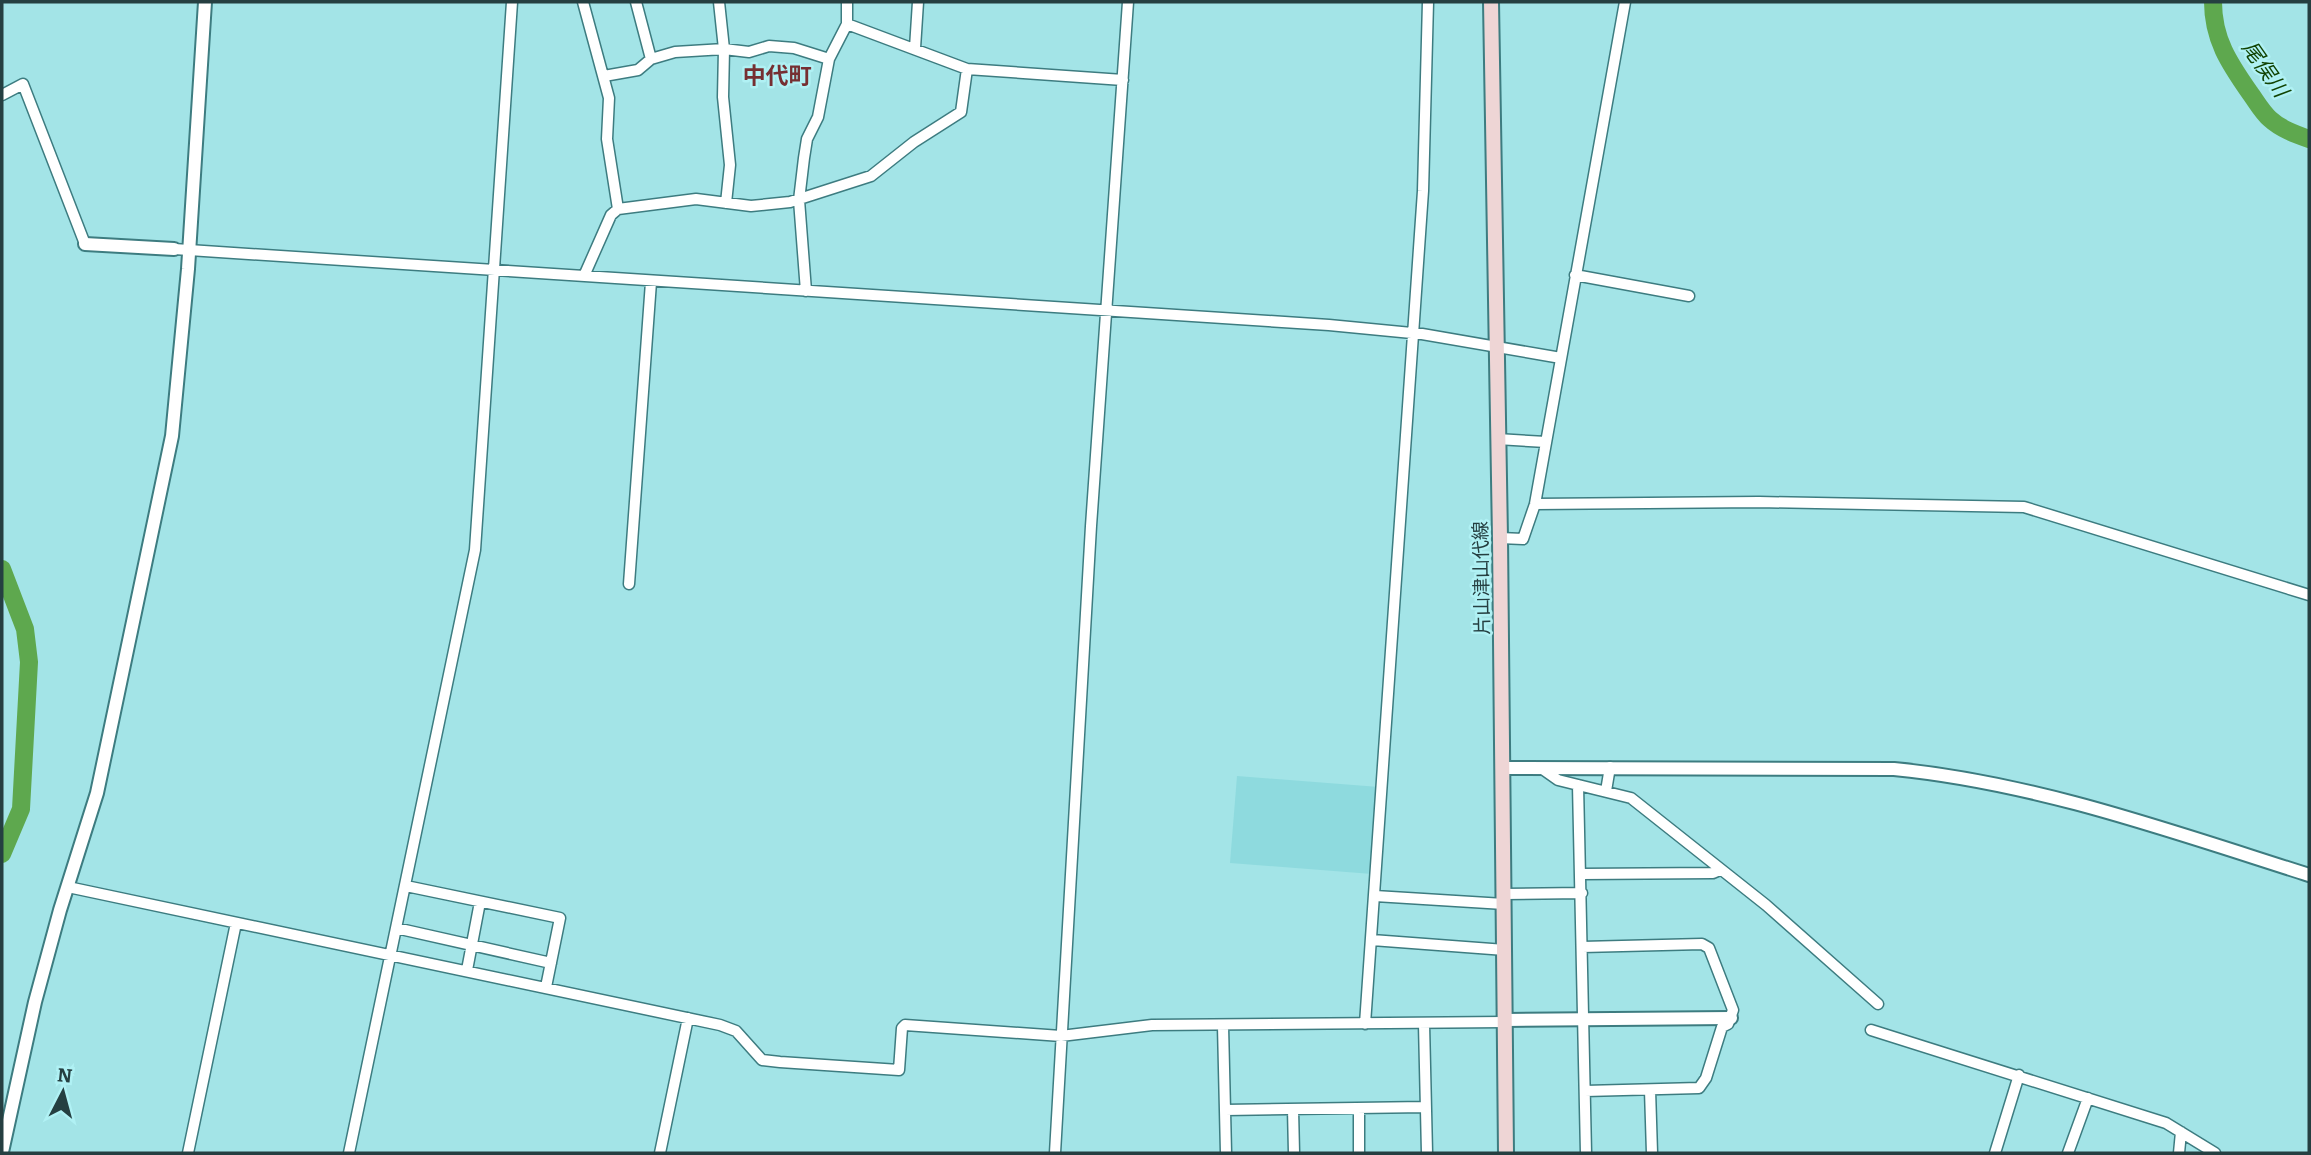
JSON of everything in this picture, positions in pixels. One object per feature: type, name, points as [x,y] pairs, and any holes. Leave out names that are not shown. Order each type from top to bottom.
[{"type":"main road","name":"片山津山代線","points":[[1491,2],[1506,1153]]},
{"type":"street","points":[[2,1152],[35,1002],[97,793],[163,485],[180,369],[205,2]]},
{"type":"street","points":[[349,1153],[475,550],[512,2]]},
{"type":"street","points":[[583,2],[609,98],[607,139],[618,209]]},
{"type":"street","points":[[636,2],[651,59]]},
{"type":"street","points":[[719,2],[724,49],[723,97],[730,165],[726,203]]},
{"type":"street","points":[[806,291],[799,200],[807,139],[818,117],[829,59],[847,24],[847,2]]},
{"type":"street","points":[[915,48],[918,2]]},
{"type":"street","points":[[1055,1153],[1090,539],[1128,2]]},
{"type":"street","points":[[1365,1024],[1423,191],[1429,2]]},
{"type":"street","points":[[1500,538],[1523,539],[1535,504],[1625,2]]},
{"type":"street","points":[[847,24],[967,69],[1123,80]]},
{"type":"street","points":[[604,76],[638,70],[651,59],[675,52],[724,49],[749,52],[769,46],[794,48],[829,59]]},
{"type":"street","points":[[584,276],[611,215],[618,209],[696,199],[765,206],[799,200],[871,176],[914,142],[961,112],[967,69]]},
{"type":"street","points":[[2,95],[23,84],[85,244],[1413,333],[1561,358]]},
{"type":"street","points":[[1576,275],[1689,296]]},
{"type":"street","points":[[629,584],[651,282]]},
{"type":"street","points":[[1497,439],[1546,442]]},
{"type":"street","points":[[1535,504],[1759,502],[2024,507],[2309,595]]},
{"type":"street","points":[[1606,791],[1610,767]]},
{"type":"street","points":[[1503,768],[1894,769],[1948,774],[2018,787],[2309,875]]},
{"type":"street","points":[[1541,768],[1558,780],[1630,798],[1766,905],[1878,1004]]},
{"type":"street","points":[[1578,785],[1586,1153]]},
{"type":"street","points":[[1581,874],[1713,873],[1720,870]]},
{"type":"street","points":[[406,886],[559,918],[546,987]]},
{"type":"street","points":[[68,887],[688,1018],[736,1031],[762,1060],[899,1070],[902,1028],[905,1025],[1061,1036],[1152,1025],[1424,1024],[1731,1018]]},
{"type":"street","points":[[1375,895],[1504,899],[1581,893]]},
{"type":"street","points":[[467,970],[480,902]]},
{"type":"street","points":[[188,1153],[236,923]]},
{"type":"street","points":[[397,928],[551,962]]},
{"type":"street","points":[[1372,940],[1505,950]]},
{"type":"street","points":[[1582,947],[1702,944],[1709,948],[1733,1010],[1731,1018],[1722,1027],[1703,1085],[1699,1088],[1585,1091]]},
{"type":"street","points":[[660,1153],[688,1018]]},
{"type":"street","points":[[1424,1024],[1427,1153]]},
{"type":"street","points":[[1223,1026],[1226,1153]]},
{"type":"street","points":[[1871,1030],[2166,1123],[2215,1153]]},
{"type":"street","points":[[1995,1153],[2019,1075]]},
{"type":"street","points":[[1650,1090],[1652,1153]]},
{"type":"street","points":[[2068,1153],[2088,1098]]},
{"type":"street","points":[[1225,1110],[1425,1107]]},
{"type":"street","points":[[1359,1109],[1359,1153]]},
{"type":"street","points":[[1293,1110],[1294,1153]]},
{"type":"street","points":[[2179,1153],[2181,1132]]},
{"type":"shaded area","points":[[1237,776],[1379,787],[1372,874],[1230,863]]},
{"type":"waterway","name":"尾俣川","points":[[2213,2],[2219,39],[2235,71],[2259,106],[2279,126],[2309,139]]},
{"type":"waterway","points":[[2,569],[25,629],[29,662],[21,809],[2,854]]},
{"type":"district","name":"中代町","points":[[777,76]]}]
